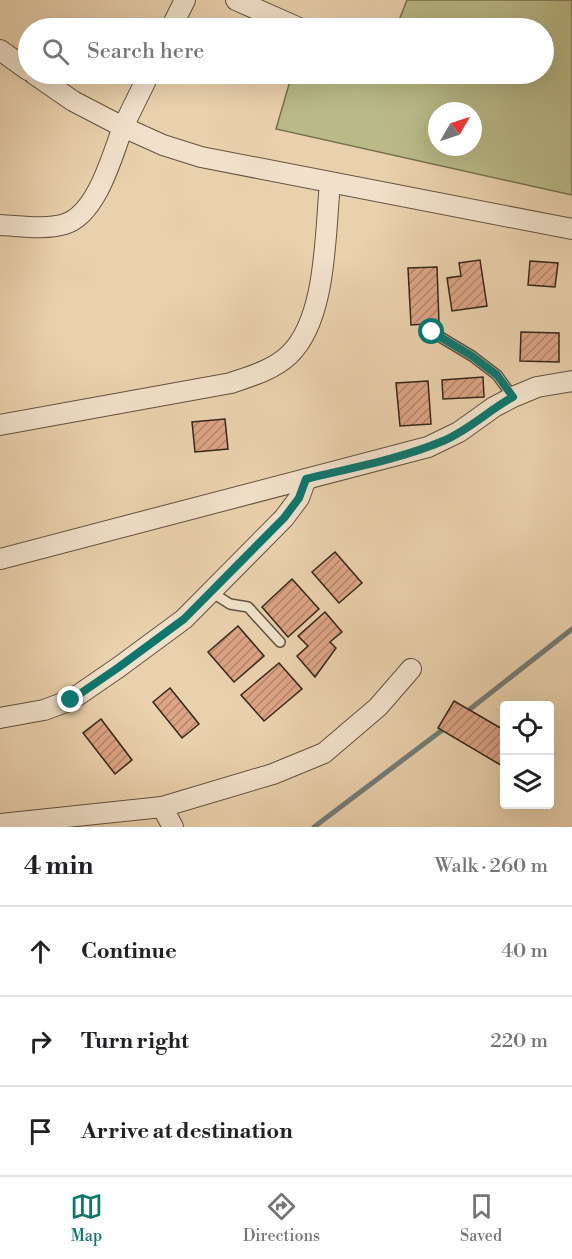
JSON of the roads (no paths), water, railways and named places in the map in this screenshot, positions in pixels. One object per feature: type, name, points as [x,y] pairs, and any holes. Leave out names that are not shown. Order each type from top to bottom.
[{"type":"street","points":[[176,18],[185,0]]},
{"type":"street","points":[[236,0],[276,18]]},
{"type":"street","points":[[0,50],[18,63]]},
{"type":"street","points":[[48,84],[73,101],[123,127],[163,145],[201,157],[572,229]]},
{"type":"street","points":[[0,225],[46,227],[66,224],[86,210],[101,184],[123,127],[145,84]]},
{"type":"street","points":[[0,425],[231,383],[256,375],[290,354],[304,335],[313,317],[320,287],[330,183]]},
{"type":"street","points":[[0,559],[393,457],[445,440],[513,397],[537,387],[572,381]]},
{"type":"street","points":[[0,718],[44,710],[71,700],[184,619],[284,518],[299,498],[306,479]]},
{"type":"street","points":[[0,824],[162,807],[273,774],[324,753],[378,707],[411,669]]},
{"type":"street","points":[[162,807],[173,827]]},
{"type":"lane","points":[[432,332],[472,356],[497,375],[513,397]]},
{"type":"lane","points":[[211,592],[230,604],[248,607],[280,642]]},
{"type":"waterway","points":[[465,713],[572,629]]},
{"type":"waterway","points":[[314,827],[445,728]]}]
